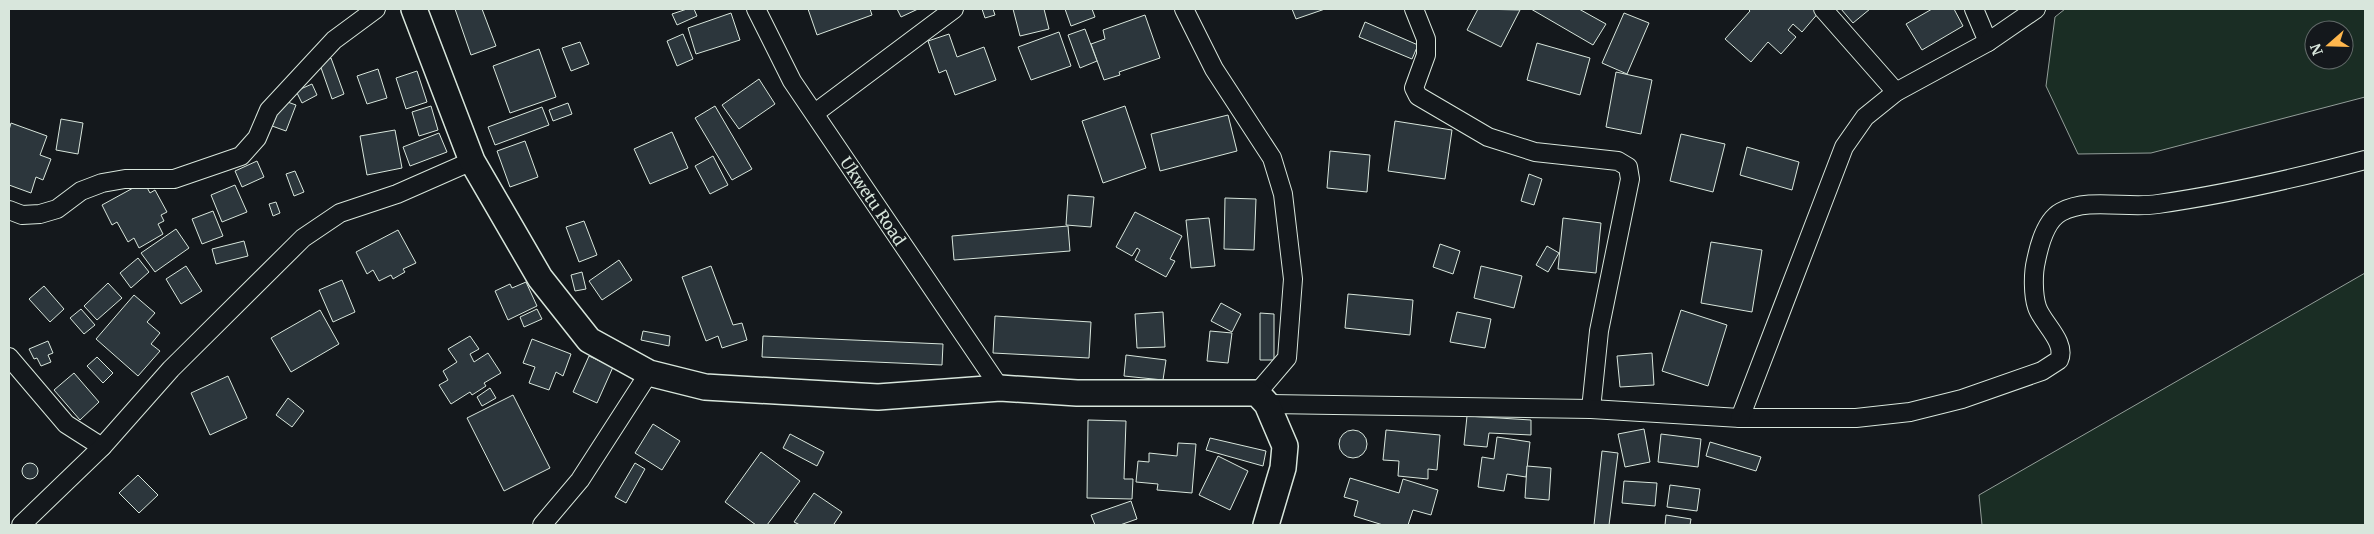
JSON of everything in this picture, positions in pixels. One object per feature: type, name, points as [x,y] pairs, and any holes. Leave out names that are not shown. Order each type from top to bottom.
[{"type":"street","points":[[9,210],[22,215],[40,214],[57,209],[81,191],[102,183],[125,179],[174,178],[241,156],[257,138],[269,110],[334,40],[376,9]]},
{"type":"street","points":[[414,9],[472,161],[540,278],[589,340],[649,373],[705,387],[878,397],[1000,388],[1262,399],[1592,409],[1740,418],[1856,418],[1910,412],[1962,399],[2042,371],[2060,360],[2061,352],[2036,305],[2035,262],[2048,224],[2060,212],[2079,206],[2155,205],[2273,184],[2365,160]]},
{"type":"street","name":"Ukwetu Road","points":[[756,9],[792,81],[816,113],[1000,388]]},
{"type":"street","points":[[816,113],[954,9]]},
{"type":"street","points":[[1184,9],[1214,69],[1272,158],[1283,194],[1293,279],[1287,358],[1262,399]]},
{"type":"street","points":[[1414,9],[1426,39],[1426,55],[1414,88],[1418,96],[1488,137],[1535,152],[1618,162],[1628,167],[1630,179],[1599,331],[1592,409]]},
{"type":"street","points":[[1823,9],[1896,92]]},
{"type":"street","points":[[1974,9],[1988,42]]},
{"type":"street","points":[[1740,418],[1844,148],[1865,116],[1896,92],[1988,42],[2036,9]]},
{"type":"street","points":[[21,525],[102,447],[171,369],[303,238],[340,212],[397,194],[472,161]]},
{"type":"street","points":[[9,357],[66,424],[102,447]]},
{"type":"street","points":[[542,525],[580,480],[649,373]]},
{"type":"street","points":[[1262,399],[1285,446],[1283,468],[1266,525]]},
{"type":"green space","points":[[2065,9],[2365,9],[2365,97],[2151,153],[2078,154],[2046,86],[2055,17]]},
{"type":"green space","points":[[2365,273],[2365,525],[1982,525],[1979,495]]},
{"type":"building","points":[[455,9],[482,9],[496,46],[471,55]]},
{"type":"building","points":[[687,9],[694,9],[697,16],[677,25],[672,14]]},
{"type":"building","points":[[808,9],[870,9],[872,15],[817,35]]},
{"type":"building","points":[[897,9],[918,9],[901,17]]},
{"type":"building","points":[[982,9],[993,9],[995,15],[985,18]]},
{"type":"building","points":[[1013,9],[1044,9],[1049,29],[1020,36]]},
{"type":"building","points":[[1065,9],[1092,9],[1095,17],[1071,26]]},
{"type":"building","points":[[1292,9],[1325,9],[1296,19]]},
{"type":"building","points":[[1478,9],[1520,10],[1501,47],[1467,30]]},
{"type":"building","points":[[1531,9],[1579,9],[1606,24],[1593,45]]},
{"type":"building","points":[[1748,9],[1818,9],[1820,11],[1802,32],[1793,24],[1788,30],[1796,37],[1781,54],[1768,42],[1751,62],[1725,39],[1750,11]]},
{"type":"building","points":[[1841,9],[1870,9],[1853,23]]},
{"type":"building","points":[[1932,9],[1954,9],[1963,26],[1922,50],[1906,24]]},
{"type":"building","points":[[731,13],[740,40],[696,54],[688,28]]},
{"type":"building","points":[[1624,13],[1649,23],[1627,74],[1602,63]]},
{"type":"building","points":[[1145,15],[1160,58],[1119,72],[1120,75],[1104,80],[1091,44],[1105,39],[1103,30]]},
{"type":"building","points":[[1365,22],[1418,45],[1412,59],[1359,37]]},
{"type":"building","points":[[1085,29],[1097,61],[1080,68],[1068,35]]},
{"type":"building","points":[[1059,32],[1071,66],[1031,80],[1018,47]]},
{"type":"building","points":[[683,34],[693,59],[677,66],[667,41]]},
{"type":"building","points":[[949,34],[957,57],[984,47],[996,80],[955,95],[946,70],[939,73],[928,41]]},
{"type":"building","points":[[580,42],[589,64],[571,71],[562,48]]},
{"type":"building","points":[[1537,43],[1590,58],[1580,95],[1527,80]]},
{"type":"building","points":[[539,49],[556,97],[510,113],[493,66]]},
{"type":"building","points":[[331,58],[344,94],[332,99],[319,62]]},
{"type":"building","points":[[378,69],[387,98],[367,104],[357,76]]},
{"type":"building","points":[[417,71],[427,102],[406,109],[396,78]]},
{"type":"building","points":[[1616,72],[1652,80],[1641,134],[1606,127]]},
{"type":"building","points":[[759,79],[775,104],[739,129],[722,105]]},
{"type":"building","points":[[312,84],[317,95],[302,103],[296,91]]},
{"type":"building","points":[[282,100],[296,105],[286,131],[272,126]]},
{"type":"building","points":[[568,103],[572,114],[553,121],[549,110]]},
{"type":"building","points":[[431,106],[438,130],[419,136],[412,112]]},
{"type":"building","points":[[715,106],[752,169],[732,180],[695,118]]},
{"type":"building","points":[[1125,106],[1146,168],[1103,183],[1082,121]]},
{"type":"building","points":[[542,107],[549,125],[495,145],[488,127]]},
{"type":"building","points":[[1228,115],[1237,151],[1160,171],[1151,134]]},
{"type":"building","points":[[61,119],[83,123],[78,154],[56,150]]},
{"type":"building","points":[[1395,121],[1452,130],[1445,179],[1388,171]]},
{"type":"building","points":[[11,123],[47,136],[40,155],[51,159],[43,180],[36,177],[31,193],[9,185],[9,130]]},
{"type":"building","points":[[395,130],[402,168],[367,175],[360,136]]},
{"type":"building","points":[[672,132],[688,168],[650,184],[634,149]]},
{"type":"building","points":[[439,133],[447,152],[410,166],[403,147]]},
{"type":"building","points":[[1681,134],[1725,144],[1713,192],[1670,181]]},
{"type":"building","points":[[525,141],[538,177],[510,187],[497,151]]},
{"type":"building","points":[[1747,147],[1799,162],[1792,190],[1740,175]]},
{"type":"building","points":[[1330,151],[1370,155],[1367,192],[1327,188]]},
{"type":"building","points":[[713,156],[728,185],[710,194],[695,166]]},
{"type":"building","points":[[257,161],[264,177],[242,187],[235,171]]},
{"type":"building","points":[[295,171],[304,192],[294,196],[286,174]]},
{"type":"building","points":[[1529,174],[1542,179],[1534,205],[1521,201]]},
{"type":"building","points":[[144,182],[150,193],[155,190],[167,212],[161,215],[164,221],[158,224],[163,234],[139,248],[134,238],[128,242],[117,222],[112,225],[102,205]]},
{"type":"building","points":[[235,185],[247,212],[222,222],[211,195]]},
{"type":"building","points":[[1068,195],[1094,197],[1091,227],[1066,225]]},
{"type":"building","points":[[1225,198],[1256,199],[1254,250],[1224,249]]},
{"type":"building","points":[[276,202],[280,213],[273,216],[269,204]]},
{"type":"building","points":[[213,211],[223,236],[202,244],[192,219]]},
{"type":"building","points":[[1135,212],[1182,236],[1170,259],[1175,261],[1166,277],[1135,260],[1140,250],[1137,248],[1132,256],[1116,247]]},
{"type":"building","points":[[1209,218],[1215,266],[1191,268],[1186,220]]},
{"type":"building","points":[[1563,218],[1601,223],[1596,273],[1558,269]]},
{"type":"building","points":[[584,221],[597,255],[579,262],[566,227]]},
{"type":"building","points":[[1068,226],[1070,251],[954,260],[952,236]]},
{"type":"building","points":[[176,229],[189,248],[155,272],[141,253]]},
{"type":"building","points":[[398,230],[416,263],[403,269],[405,272],[393,279],[391,275],[379,281],[373,270],[367,274],[356,252]]},
{"type":"building","points":[[244,241],[248,256],[216,264],[212,249]]},
{"type":"building","points":[[1711,242],[1762,250],[1752,312],[1701,303]]},
{"type":"building","points":[[1440,244],[1460,251],[1453,274],[1433,267]]},
{"type":"building","points":[[1547,246],[1559,253],[1548,272],[1536,265]]},
{"type":"building","points":[[138,258],[149,272],[131,288],[120,273]]},
{"type":"building","points":[[619,260],[632,280],[602,300],[589,281]]},
{"type":"building","points":[[186,266],[202,291],[181,304],[166,279]]},
{"type":"building","points":[[711,266],[733,325],[742,323],[747,340],[722,348],[718,336],[706,341],[682,277]]},
{"type":"building","points":[[1481,266],[1522,276],[1514,308],[1474,298]]},
{"type":"building","points":[[582,272],[586,289],[575,291],[571,275]]},
{"type":"building","points":[[342,280],[355,312],[333,322],[319,290]]},
{"type":"building","points":[[526,282],[537,306],[508,320],[495,291],[510,284],[512,288]]},
{"type":"building","points":[[108,283],[122,298],[97,320],[84,306]]},
{"type":"building","points":[[44,286],[64,309],[50,322],[29,299]]},
{"type":"building","points":[[1348,294],[1413,300],[1410,335],[1345,328]]},
{"type":"building","points":[[134,295],[155,313],[147,322],[160,333],[151,344],[160,351],[138,376],[96,339]]},
{"type":"building","points":[[1221,303],[1241,314],[1232,332],[1211,321]]},
{"type":"building","points":[[81,309],[95,325],[84,334],[70,318]]},
{"type":"building","points":[[537,309],[542,319],[524,327],[520,317]]},
{"type":"building","points":[[320,310],[339,344],[291,372],[271,338]]},
{"type":"building","points":[[1681,310],[1727,325],[1708,386],[1662,371]]},
{"type":"building","points":[[1163,312],[1165,347],[1137,348],[1135,314]]},
{"type":"building","points":[[1457,312],[1491,319],[1485,348],[1450,342]]},
{"type":"building","points":[[1260,313],[1274,314],[1274,360],[1260,360]]},
{"type":"building","points":[[995,316],[1091,322],[1089,358],[993,353]]},
{"type":"building","points":[[643,331],[670,336],[669,346],[641,340]]},
{"type":"building","points":[[1210,331],[1232,333],[1228,363],[1207,361]]},
{"type":"building","points":[[470,336],[479,349],[470,354],[474,362],[488,353],[501,373],[484,383],[486,386],[472,395],[470,392],[451,404],[439,385],[448,380],[443,371],[457,362],[448,349]]},
{"type":"building","points":[[763,336],[943,344],[942,365],[762,357]]},
{"type":"building","points":[[532,339],[571,354],[563,376],[556,372],[549,390],[529,383],[535,367],[523,363]]},
{"type":"building","points":[[48,341],[53,353],[48,355],[51,362],[41,366],[37,358],[34,359],[29,349]]},
{"type":"building","points":[[1652,353],[1654,385],[1620,387],[1617,356]]},
{"type":"building","points":[[1126,355],[1166,360],[1163,380],[1124,376]]},
{"type":"building","points":[[589,356],[613,367],[597,403],[573,392]]},
{"type":"building","points":[[97,357],[113,373],[103,383],[87,366]]},
{"type":"building","points":[[74,373],[99,402],[80,420],[54,390]]},
{"type":"building","points":[[228,376],[247,418],[210,435],[191,393]]},
{"type":"building","points":[[490,388],[496,398],[482,406],[477,397]]},
{"type":"building","points":[[513,395],[550,468],[504,491],[467,418]]},
{"type":"building","points":[[288,398],[304,411],[292,427],[276,415]]},
{"type":"building","points":[[1467,416],[1531,420],[1531,435],[1489,433],[1487,447],[1464,445]]},
{"type":"building","points":[[1088,420],[1126,421],[1124,479],[1133,479],[1132,499],[1087,498]]},
{"type":"building","points":[[653,424],[680,441],[662,470],[635,453]]},
{"type":"building","points":[[1644,429],[1650,462],[1625,467],[1618,434]]},
{"type":"building","points":[[1353,430],[1363,434],[1367,444],[1363,454],[1353,458],[1343,454],[1339,444],[1343,434]]},
{"type":"building","points":[[1386,430],[1440,435],[1437,470],[1428,469],[1428,479],[1398,476],[1399,461],[1383,460]]},
{"type":"building","points":[[790,434],[824,452],[817,466],[783,448]]},
{"type":"building","points":[[1661,434],[1701,439],[1698,467],[1658,462]]},
{"type":"building","points":[[1497,437],[1530,442],[1526,477],[1507,474],[1504,491],[1478,487],[1482,457],[1494,459]]},
{"type":"building","points":[[1210,438],[1266,451],[1263,466],[1206,450]]},
{"type":"building","points":[[1710,442],[1761,457],[1756,471],[1706,456]]},
{"type":"building","points":[[1178,443],[1196,444],[1192,493],[1157,490],[1158,484],[1136,482],[1138,461],[1149,462],[1149,453],[1177,456]]},
{"type":"building","points":[[1602,451],[1618,453],[1609,525],[1594,525]]},
{"type":"building","points":[[761,452],[800,481],[767,525],[756,525],[725,502]]},
{"type":"building","points":[[1218,456],[1248,471],[1230,510],[1199,495]]},
{"type":"building","points":[[30,463],[38,471],[30,479],[22,471]]},
{"type":"building","points":[[635,463],[645,469],[626,503],[615,497]]},
{"type":"building","points":[[1527,466],[1551,468],[1549,500],[1525,498]]},
{"type":"building","points":[[138,475],[158,495],[139,513],[119,493]]},
{"type":"building","points":[[1350,478],[1399,493],[1403,479],[1438,490],[1431,515],[1413,510],[1408,525],[1383,525],[1354,516],[1358,501],[1344,497]]},
{"type":"building","points":[[1624,481],[1657,483],[1655,506],[1622,503]]},
{"type":"building","points":[[1670,485],[1700,489],[1697,511],[1667,507]]},
{"type":"building","points":[[814,493],[842,512],[834,524],[836,525],[800,525],[794,522]]},
{"type":"building","points":[[1131,501],[1137,519],[1120,525],[1095,525],[1091,515]]},
{"type":"building","points":[[1666,515],[1691,519],[1690,525],[1665,525]]}]
